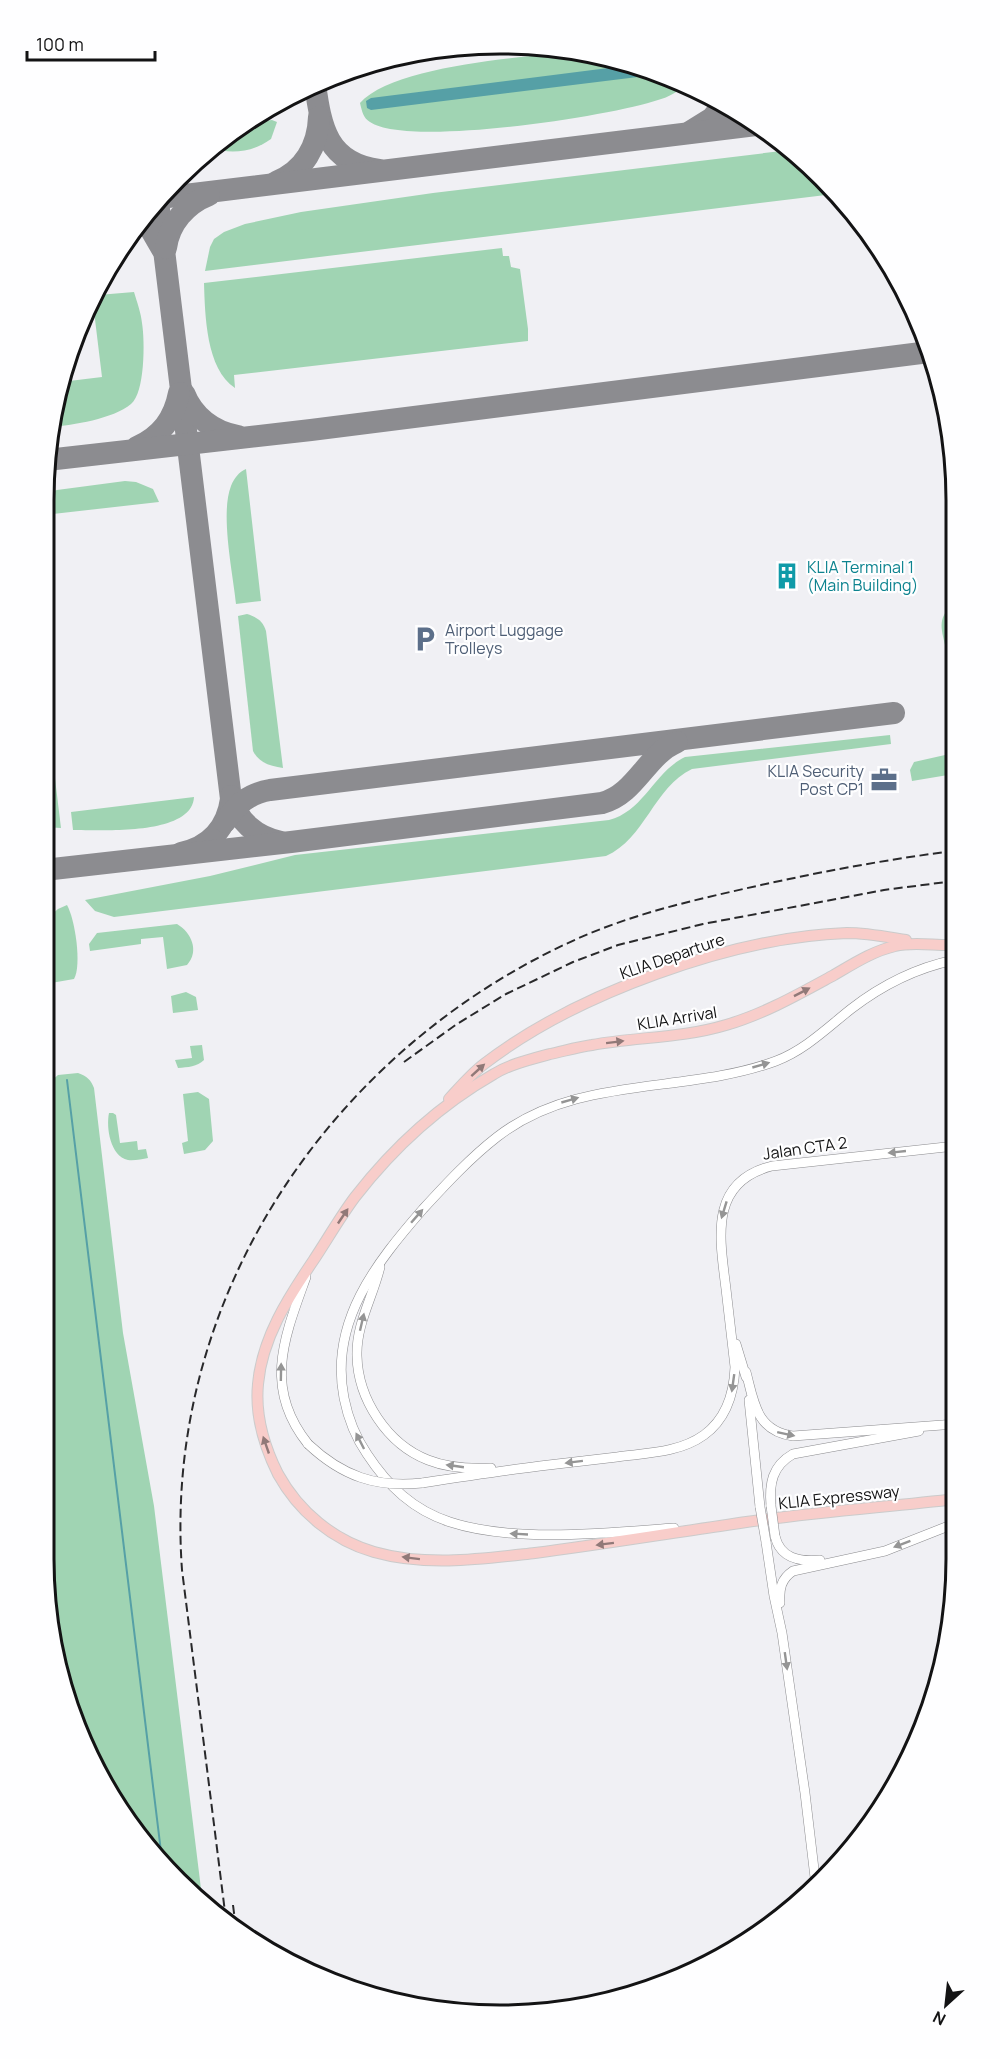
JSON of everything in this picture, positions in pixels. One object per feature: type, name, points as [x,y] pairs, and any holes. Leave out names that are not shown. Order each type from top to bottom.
[{"type":"main road","name":"KLIA Departure","points":[[438,1112],[482,1065],[511,1045],[571,1011],[624,987],[676,968],[772,942],[850,933],[909,941],[946,939]]},
{"type":"main road","name":"KLIA Arrival","points":[[438,1112],[498,1071],[537,1057],[591,1045],[696,1032],[724,1026],[773,1006],[863,958],[892,947],[910,944],[946,945]]},
{"type":"main road","name":"KLIA Expressway","points":[[438,1112],[412,1134],[355,1198],[310,1265],[275,1324],[262,1362],[258,1402],[265,1443],[281,1478],[303,1508],[326,1529],[366,1549],[395,1557],[450,1560],[627,1542],[724,1525],[946,1500]]},
{"type":"street","points":[[724,1525],[617,1532],[527,1534],[500,1532],[450,1522],[431,1514],[401,1495],[380,1474],[355,1433],[346,1405],[340,1373],[342,1345],[351,1315],[365,1283],[407,1227],[455,1175],[495,1138],[530,1114],[570,1099],[624,1088],[710,1077],[776,1060],[803,1047],[888,984],[919,970],[946,962]]},
{"type":"street","name":"Jalan CTA 2","points":[[730,1325],[719,1232],[720,1222],[730,1194],[743,1179],[761,1168],[784,1164],[946,1147]]},
{"type":"street","points":[[381,1262],[365,1308],[357,1356],[361,1382],[367,1399],[385,1428],[414,1453],[442,1464],[480,1468],[534,1467]]},
{"type":"street","points":[[310,1265],[285,1340],[280,1374],[287,1410],[308,1444],[329,1462],[359,1478],[391,1484],[422,1483],[673,1449],[685,1445],[705,1434],[715,1425],[727,1406],[735,1382],[730,1325]]},
{"type":"street","points":[[730,1325],[759,1414],[770,1427],[784,1435],[945,1425]]},
{"type":"street","points":[[746,1372],[760,1507],[782,1633]]},
{"type":"street","points":[[843,1559],[812,1561],[794,1559],[780,1549],[775,1536],[770,1487],[772,1478],[781,1463],[793,1454],[945,1425]]},
{"type":"street","points":[[815,1874],[782,1633],[779,1593],[784,1580],[793,1571],[885,1551],[946,1527]]},
{"type":"green space","points":[[536,56],[558,58],[615,69],[677,91],[634,107],[599,114],[466,131],[425,132],[392,129],[370,122],[361,109],[360,103],[377,90],[401,80],[431,71]]},
{"type":"green space","points":[[266,121],[277,122],[271,139],[250,149],[223,150],[252,129]]},
{"type":"green space","points":[[778,151],[825,195],[205,271],[214,239],[224,232],[245,224],[301,212],[433,193]]},
{"type":"green space","points":[[502,248],[503,256],[509,256],[511,267],[520,269],[528,341],[234,375],[235,388],[218,368],[209,340],[204,283]]},
{"type":"green space","points":[[134,292],[139,307],[144,342],[143,366],[136,398],[131,404],[114,414],[61,426],[70,381],[102,377],[94,315],[105,294]]},
{"type":"green space","points":[[246,469],[261,601],[236,604],[228,544],[228,498],[235,478]]},
{"type":"green space","points":[[125,481],[136,482],[153,489],[159,502],[54,514],[54,491]]},
{"type":"green space","points":[[946,612],[946,649],[942,630]]},
{"type":"green space","points":[[247,614],[259,620],[266,631],[283,768],[265,763],[253,751],[238,616]]},
{"type":"green space","points":[[890,735],[891,744],[692,769],[668,788],[631,838],[606,856],[114,917],[95,911],[85,900],[210,876],[295,855],[609,820],[631,808],[665,772],[685,757]]},
{"type":"green space","points":[[946,753],[946,775],[912,781],[910,770],[914,762]]},
{"type":"green space","points":[[54,770],[61,828],[54,828]]},
{"type":"green space","points":[[194,797],[189,810],[178,819],[162,825],[123,830],[73,830],[71,812]]},
{"type":"green space","points":[[67,905],[73,920],[77,963],[74,979],[54,982],[54,912]]},
{"type":"green space","points":[[177,924],[182,927],[192,942],[193,954],[187,965],[167,969],[163,937],[141,939],[141,944],[90,951],[89,944],[97,933]]},
{"type":"green space","points":[[186,992],[196,997],[198,1010],[173,1013],[171,996]]},
{"type":"green space","points":[[202,1045],[204,1060],[189,1067],[178,1068],[175,1060],[192,1058],[190,1046]]},
{"type":"green space","points":[[78,1073],[84,1075],[94,1088],[123,1333],[154,1506],[201,1889],[146,1831],[114,1782],[88,1730],[69,1674],[63,1646],[55,1588],[54,1559],[54,1078],[58,1075]]},
{"type":"green space","points":[[198,1092],[209,1099],[213,1141],[205,1150],[184,1154],[182,1143],[188,1141],[183,1094]]},
{"type":"green space","points":[[109,1113],[116,1115],[120,1143],[137,1141],[138,1150],[146,1149],[148,1158],[128,1160],[117,1153],[109,1133]]},
{"type":"water","points":[[610,68],[639,77],[371,110],[367,108],[366,101],[371,98]]},
{"type":"waterway","points":[[67,1080],[161,1848]]},
{"type":"taxiway","points":[[317,94],[324,128],[337,151],[348,160],[379,170]]},
{"type":"taxiway","points":[[691,131],[712,118],[718,111]]},
{"type":"taxiway","points":[[276,182],[294,171],[308,156],[316,138],[319,117]]},
{"type":"taxiway","points":[[174,196],[744,126]]},
{"type":"taxiway","points":[[166,248],[171,231],[180,216],[186,209],[209,195]]},
{"type":"taxiway","points":[[159,212],[231,799],[225,819],[215,835],[200,846],[181,853]]},
{"type":"taxiway","points":[[147,227],[162,249]]},
{"type":"taxiway","points":[[56,459],[311,430],[921,353]]},
{"type":"taxiway","points":[[137,447],[153,438],[165,426],[174,411],[179,393]]},
{"type":"taxiway","points":[[184,393],[198,416],[205,422],[220,431],[238,436]]},
{"type":"taxiway","points":[[225,822],[244,801],[255,794],[270,790],[894,713]]},
{"type":"taxiway","points":[[54,869],[602,803],[624,792],[657,756],[677,742]]},
{"type":"taxiway","points":[[231,796],[238,813],[249,826],[263,836],[281,842]]},
{"type":"railway","points":[[225,1910],[182,1570],[183,1469],[201,1371],[234,1279],[281,1192],[340,1114],[410,1044],[490,985],[579,938],[646,913],[715,896],[833,870],[946,852]]},
{"type":"railway","points":[[404,1062],[457,1024],[506,994],[573,962],[618,945],[703,924],[884,890],[946,882]]},
{"type":"railway","points":[[233,1905],[235,1918]]},
{"type":"place","name":"KLIA Terminal 1 (Main Building)","points":[[787,576]]},
{"type":"place","name":"Airport Luggage Trolleys","points":[[425,639]]},
{"type":"place","name":"KLIA Security Post CP1","points":[[884,780]]}]
